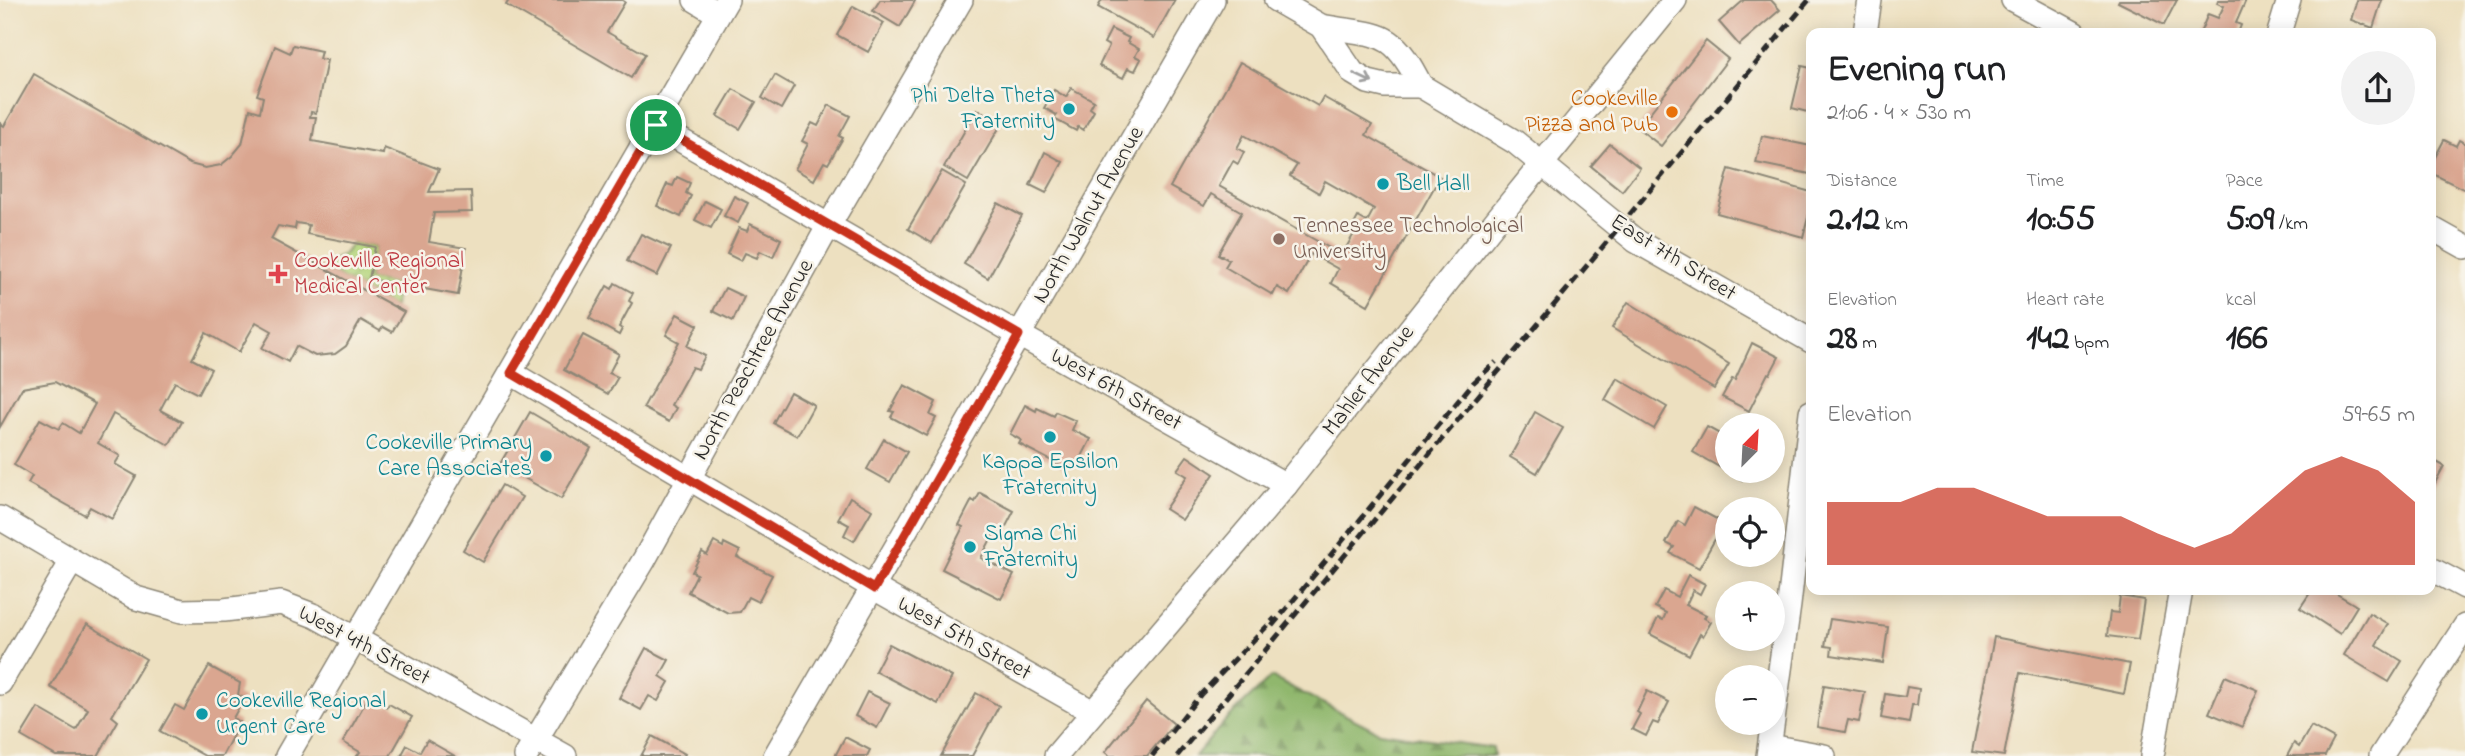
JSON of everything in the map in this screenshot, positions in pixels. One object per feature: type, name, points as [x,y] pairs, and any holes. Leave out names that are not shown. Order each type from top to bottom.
[{"type":"street","points":[[287,756],[723,7],[695,0]]},
{"type":"street","name":"North Peachtree Avenue","points":[[531,748],[644,560],[829,225],[961,0]]},
{"type":"street","name":"North Walnut Avenue","points":[[775,756],[1213,0]]},
{"type":"street","points":[[1276,0],[1321,26],[1374,33],[1390,41],[1410,65],[1421,86],[1385,86],[1368,82],[1353,73],[1321,26]]},
{"type":"street","name":"Mahler Avenue","points":[[1056,756],[1286,485],[1675,0]]},
{"type":"street","points":[[1866,28],[1870,0]]},
{"type":"street","points":[[2013,0],[2065,28]]},
{"type":"street","points":[[2281,28],[2289,0]]},
{"type":"street","name":"East 7th Street","points":[[1421,86],[1515,142],[1636,241],[1806,338]]},
{"type":"street","name":"West 6th Street","points":[[656,125],[1019,335],[1286,485]]},
{"type":"street","points":[[2436,231],[2465,247]]},
{"type":"street","name":"West 5th Street","points":[[511,373],[874,589],[1093,712]]},
{"type":"street","points":[[1806,456],[1769,751],[1824,756]]},
{"type":"street","name":"West 4th Street","points":[[0,518],[136,598],[182,611],[224,610],[281,603],[315,616],[531,748],[565,756]]},
{"type":"street","points":[[0,683],[72,561]]},
{"type":"street","points":[[2436,572],[2465,587]]},
{"type":"street","points":[[2152,756],[2180,595]]},
{"type":"street","points":[[2381,756],[2465,626]]},
{"type":"green space","points":[[353,243],[375,247],[369,279],[397,284],[394,307],[325,269],[328,263],[343,255]]},
{"type":"green space","points":[[1271,677],[1379,732],[1493,748],[1494,756],[1195,756],[1226,720]]},
{"type":"building","points":[[509,0],[622,0],[625,2],[607,32],[645,54],[631,78],[506,5]]},
{"type":"building","points":[[880,0],[915,1],[900,27],[873,11]]},
{"type":"building","points":[[1102,0],[1175,0],[1154,38],[1098,7]]},
{"type":"building","points":[[1744,0],[1771,0],[1780,10],[1739,45],[1719,22]]},
{"type":"building","points":[[2177,0],[2164,25],[2118,2]]},
{"type":"building","points":[[2218,0],[2246,0],[2236,23],[2241,25],[2240,28],[2202,28],[2208,14],[2218,18],[2224,6],[2217,3]]},
{"type":"building","points":[[2357,0],[2382,0],[2373,28],[2351,20]]},
{"type":"building","points":[[853,6],[884,23],[868,52],[837,35]]},
{"type":"building","points":[[1111,29],[1129,38],[1127,42],[1139,49],[1135,56],[1141,59],[1135,71],[1128,68],[1123,78],[1099,66],[1109,46],[1104,43]]},
{"type":"building","points":[[1706,41],[1728,59],[1661,146],[1638,128]]},
{"type":"building","points":[[293,45],[321,51],[319,59],[327,60],[316,113],[311,112],[310,117],[316,117],[312,141],[383,154],[384,148],[439,169],[429,192],[471,191],[472,212],[434,213],[429,242],[466,248],[458,295],[369,279],[375,247],[307,234],[309,225],[296,223],[295,229],[278,226],[271,239],[404,312],[392,332],[383,327],[380,331],[361,320],[346,346],[335,354],[315,356],[296,346],[288,362],[262,348],[272,331],[256,322],[239,352],[206,333],[192,359],[211,369],[198,394],[175,382],[160,410],[182,422],[169,445],[113,414],[98,443],[120,456],[115,464],[136,476],[112,519],[90,507],[85,515],[28,483],[32,476],[14,465],[40,419],[59,429],[63,423],[79,433],[95,404],[55,382],[22,388],[0,427],[0,123],[4,126],[34,74],[190,164],[205,168],[221,165],[242,144],[250,109],[260,112],[263,97],[257,95],[275,46],[290,53]]},
{"type":"building","name":"Bell Hall","points":[[1240,62],[1318,106],[1323,97],[1339,106],[1372,125],[1366,135],[1440,177],[1368,305],[1331,283],[1338,269],[1311,254],[1289,294],[1277,287],[1273,295],[1225,267],[1229,260],[1218,254],[1242,212],[1211,194],[1204,206],[1170,187]],"holes":[[[1244,135],[1297,165],[1290,176],[1319,193],[1325,181],[1374,209],[1367,222],[1358,217],[1351,230],[1355,232],[1342,255],[1219,186],[1233,161],[1238,164],[1244,152],[1237,148]]]},
{"type":"building","points":[[1802,66],[1806,67],[1806,112],[1792,108]]},
{"type":"building","points":[[775,75],[794,86],[781,109],[762,98]]},
{"type":"building","name":"Phi Delta Theta Fraternity","points":[[1071,88],[1094,101],[1090,108],[1094,111],[1083,130],[1078,127],[1076,131],[1054,119],[1057,115],[1044,108],[1054,90],[1066,97]]},
{"type":"building","points":[[733,89],[756,102],[740,129],[717,116]]},
{"type":"building","points":[[829,105],[850,116],[839,136],[843,138],[828,164],[824,162],[814,180],[795,169],[808,144],[802,141],[812,123],[818,126]]},
{"type":"building","points":[[977,109],[1002,123],[968,181],[944,167]]},
{"type":"building","points":[[1762,136],[1806,145],[1806,173],[1756,163]]},
{"type":"building","points":[[2444,140],[2456,146],[2459,140],[2465,143],[2465,190],[2436,176],[2436,155]]},
{"type":"building","points":[[1610,144],[1640,168],[1622,191],[1591,166]]},
{"type":"building","points":[[1045,152],[1063,162],[1046,193],[1030,185]]},
{"type":"building","points":[[1729,169],[1806,191],[1806,225],[1803,237],[1717,213]]},
{"type":"building","points":[[942,171],[966,185],[932,243],[908,229]]},
{"type":"building","points":[[677,177],[690,183],[686,193],[691,196],[681,217],[657,206],[667,184],[673,186]]},
{"type":"building","points":[[734,196],[748,203],[738,223],[724,216]]},
{"type":"building","points":[[705,201],[721,209],[711,228],[695,220]]},
{"type":"building","points":[[998,203],[1022,216],[988,278],[964,264]]},
{"type":"building","points":[[750,224],[781,239],[773,257],[760,251],[757,258],[745,253],[741,261],[727,254],[739,228],[747,231]]},
{"type":"building","points":[[641,234],[671,248],[657,276],[627,261]]},
{"type":"building","points":[[615,283],[633,293],[629,301],[632,303],[619,327],[622,329],[619,335],[589,318],[607,286],[612,289]]},
{"type":"building","points":[[725,288],[744,297],[733,321],[713,311]]},
{"type":"building","points":[[1628,302],[1729,364],[1714,389],[1612,328]]},
{"type":"building","points":[[677,314],[698,325],[687,346],[705,356],[698,369],[692,367],[671,405],[676,408],[669,422],[643,408],[679,342],[666,335]]},
{"type":"building","points":[[583,335],[619,354],[609,373],[618,377],[608,394],[564,370]]},
{"type":"building","points":[[1752,343],[1779,357],[1749,411],[1722,397],[1732,379],[1735,380]]},
{"type":"building","points":[[1617,378],[1667,407],[1654,429],[1605,400]]},
{"type":"building","points":[[904,385],[936,402],[930,415],[936,418],[926,436],[891,417],[894,412],[890,411]]},
{"type":"building","points":[[790,392],[814,405],[797,436],[773,423]]},
{"type":"building","name":"Kappa Epsilon Fraternity","points":[[1025,405],[1054,416],[1056,412],[1076,421],[1072,430],[1091,439],[1077,466],[1068,462],[1065,468],[1019,444],[1021,440],[1010,434]]},
{"type":"building","name":"Cookeville Primary Care Associates","points":[[530,412],[591,448],[561,499],[500,464]]},
{"type":"building","points":[[1535,412],[1563,428],[1537,473],[1510,457]]},
{"type":"building","points":[[1707,427],[1715,431],[1715,465],[1693,452]]},
{"type":"building","points":[[884,439],[907,452],[890,482],[867,469]]},
{"type":"building","points":[[1187,456],[1214,474],[1182,520],[1165,509],[1187,476],[1177,470]]},
{"type":"building","points":[[2436,462],[2444,466],[2436,481]]},
{"type":"building","points":[[502,485],[522,497],[483,562],[463,550]]},
{"type":"building","name":"Sigma Chi Fraternity","points":[[980,493],[1014,511],[1001,536],[994,533],[981,558],[1014,575],[1001,599],[942,569],[963,527],[959,525],[972,500],[975,502]]},
{"type":"building","points":[[850,497],[872,510],[854,541],[844,535],[849,525],[838,519]]},
{"type":"building","points":[[1694,507],[1715,518],[1715,539],[1699,568],[1670,553],[1674,547],[1666,543],[1678,521],[1685,525]]},
{"type":"building","points":[[714,542],[723,547],[724,543],[740,551],[737,557],[772,575],[758,602],[748,597],[740,612],[728,613],[688,592],[697,574],[692,572],[702,552],[707,555]]},
{"type":"building","points":[[1688,575],[1705,584],[1700,594],[1693,590],[1686,605],[1706,615],[1704,618],[1711,622],[1703,636],[1700,634],[1689,655],[1650,634],[1658,618],[1663,620],[1666,613],[1655,607],[1664,590],[1677,597]]},
{"type":"building","points":[[2309,595],[2338,595],[2357,606],[2340,634],[2300,608]]},
{"type":"building","points":[[2120,596],[2144,600],[2138,640],[2107,636],[2110,612],[2118,613]]},
{"type":"building","points":[[2369,613],[2388,624],[2376,645],[2402,661],[2389,682],[2344,655]]},
{"type":"building","points":[[1830,619],[1888,627],[1883,663],[1831,655],[1832,647],[1825,646]]},
{"type":"building","points":[[87,624],[146,659],[112,716],[118,721],[98,756],[56,756],[21,736],[38,708],[76,730],[88,709],[50,687]]},
{"type":"building","points":[[1994,637],[2130,664],[2124,694],[2020,673],[2004,756],[1972,752]]},
{"type":"building","points":[[889,644],[952,677],[938,704],[875,671]]},
{"type":"building","points":[[646,648],[669,660],[660,676],[669,682],[658,701],[649,696],[641,710],[619,698]]},
{"type":"building","name":"Cookeville Regional Urgent Care","points":[[209,666],[240,683],[238,695],[244,698],[233,718],[240,722],[222,756],[205,756],[160,731],[175,705],[184,710]]},
{"type":"building","points":[[2225,676],[2258,690],[2242,727],[2209,713]]},
{"type":"building","points":[[1824,685],[1865,692],[1859,722],[1848,720],[1845,732],[1817,727]]},
{"type":"building","points":[[1907,687],[1919,689],[1917,705],[1912,705],[1909,723],[1881,718],[1885,694],[1905,697]]},
{"type":"building","points":[[1647,691],[1669,702],[1658,724],[1653,722],[1646,736],[1632,729]]},
{"type":"building","points":[[867,692],[890,703],[877,728],[855,716]]},
{"type":"building","points":[[976,693],[999,706],[972,756],[941,756]]},
{"type":"building","points":[[369,696],[412,717],[390,756],[357,756],[360,752],[343,742]]},
{"type":"building","points":[[1146,701],[1174,724],[1147,756],[1110,756],[1105,752]]},
{"type":"building","points":[[2311,726],[2334,739],[2325,756],[2287,756],[2294,743],[2299,747]]},
{"type":"building","points":[[652,736],[685,754],[684,756],[641,756]]},
{"type":"building","points":[[845,737],[870,750],[867,756],[835,756]]},
{"type":"building","points":[[427,740],[455,756],[401,756],[407,745],[420,752]]},
{"type":"railway","points":[[1177,756],[1809,0]]},
{"type":"railway","points":[[1272,626],[1473,383],[1496,362]]},
{"type":"railway","points":[[1152,756],[1201,694],[1275,618]]},
{"type":"place","name":"Phi Delta Theta Fraternity","points":[[1069,109]]},
{"type":"place","name":"Cookeville Pizza and Pub","points":[[1672,112]]},
{"type":"place","name":"Bell Hall","points":[[1383,184]]},
{"type":"place","name":"Tennessee Technological University","points":[[1279,239]]},
{"type":"place","name":"Cookeville Regional Medical Center","points":[[278,274]]},
{"type":"place","name":"Kappa Epsilon Fraternity","points":[[1050,437]]},
{"type":"place","name":"Cookeville Primary Care Associates","points":[[546,456]]},
{"type":"place","name":"Sigma Chi Fraternity","points":[[970,547]]},
{"type":"place","name":"Cookeville Regional Urgent Care","points":[[202,714]]},
{"type":"route","points":[[656,125],[1019,335],[874,589],[511,373],[656,125]]}]
